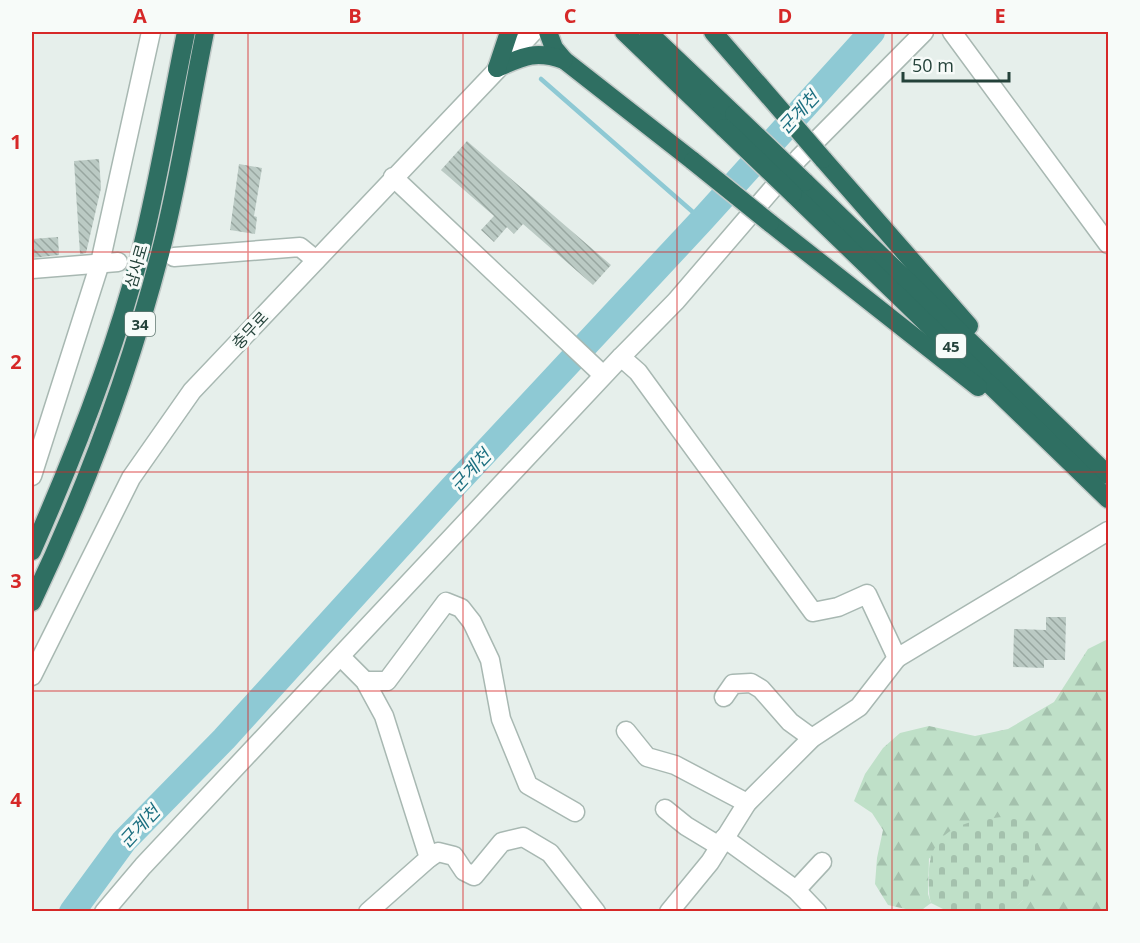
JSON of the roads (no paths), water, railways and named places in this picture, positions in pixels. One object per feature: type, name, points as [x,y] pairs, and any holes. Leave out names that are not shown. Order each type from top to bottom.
[{"type":"highway","name":"삼사로","points":[[32,551],[61,484],[110,357],[141,250],[186,32]]},
{"type":"highway","name":"삼사로","points":[[32,602],[124,378],[161,253],[205,32]]},
{"type":"highway","points":[[497,68],[509,32]]},
{"type":"highway","points":[[548,32],[554,48],[564,60],[1060,452]]},
{"type":"highway","name":"45","points":[[624,32],[729,121],[1108,475]]},
{"type":"highway","name":"45","points":[[648,32],[729,121]]},
{"type":"highway","points":[[713,32],[1047,416]]},
{"type":"highway","points":[[497,68],[522,57],[539,54],[564,60]]},
{"type":"highway","name":"45","points":[[799,188],[1108,499]]},
{"type":"street","points":[[32,476],[109,263],[151,32]]},
{"type":"street","name":"충무로","points":[[32,676],[131,478],[192,391],[533,32]]},
{"type":"street","points":[[104,912],[143,866],[341,657],[598,370],[621,357],[676,301],[799,158],[924,32]]},
{"type":"street","points":[[952,32],[1108,244]]},
{"type":"street","points":[[393,177],[598,370]]},
{"type":"street","points":[[174,257],[300,247],[316,260]]},
{"type":"street","points":[[32,269],[109,263]]},
{"type":"street","points":[[621,357],[638,372],[813,612],[838,607],[867,594],[897,658]]},
{"type":"street","points":[[669,912],[710,862],[747,803],[812,738],[859,707],[897,658],[1108,531]]},
{"type":"street","points":[[364,681],[387,681],[446,602],[461,608],[472,622],[490,660],[501,719],[528,785],[575,812]]},
{"type":"street","points":[[341,657],[364,681],[384,716],[429,858]]},
{"type":"street","points":[[724,698],[733,684],[751,683],[761,688],[790,722],[812,738]]},
{"type":"street","points":[[626,731],[647,757],[675,765],[747,803]]},
{"type":"street","points":[[665,809],[686,826],[722,842],[796,890],[816,912]]},
{"type":"street","points":[[368,912],[438,852],[454,856],[464,871],[474,876],[502,842],[523,837],[550,853],[596,912]]},
{"type":"street","points":[[796,890],[822,862]]},
{"type":"waterway","name":"군계천","points":[[72,912],[124,841],[224,739],[872,32]]},
{"type":"waterway","points":[[541,79],[702,220]]}]
